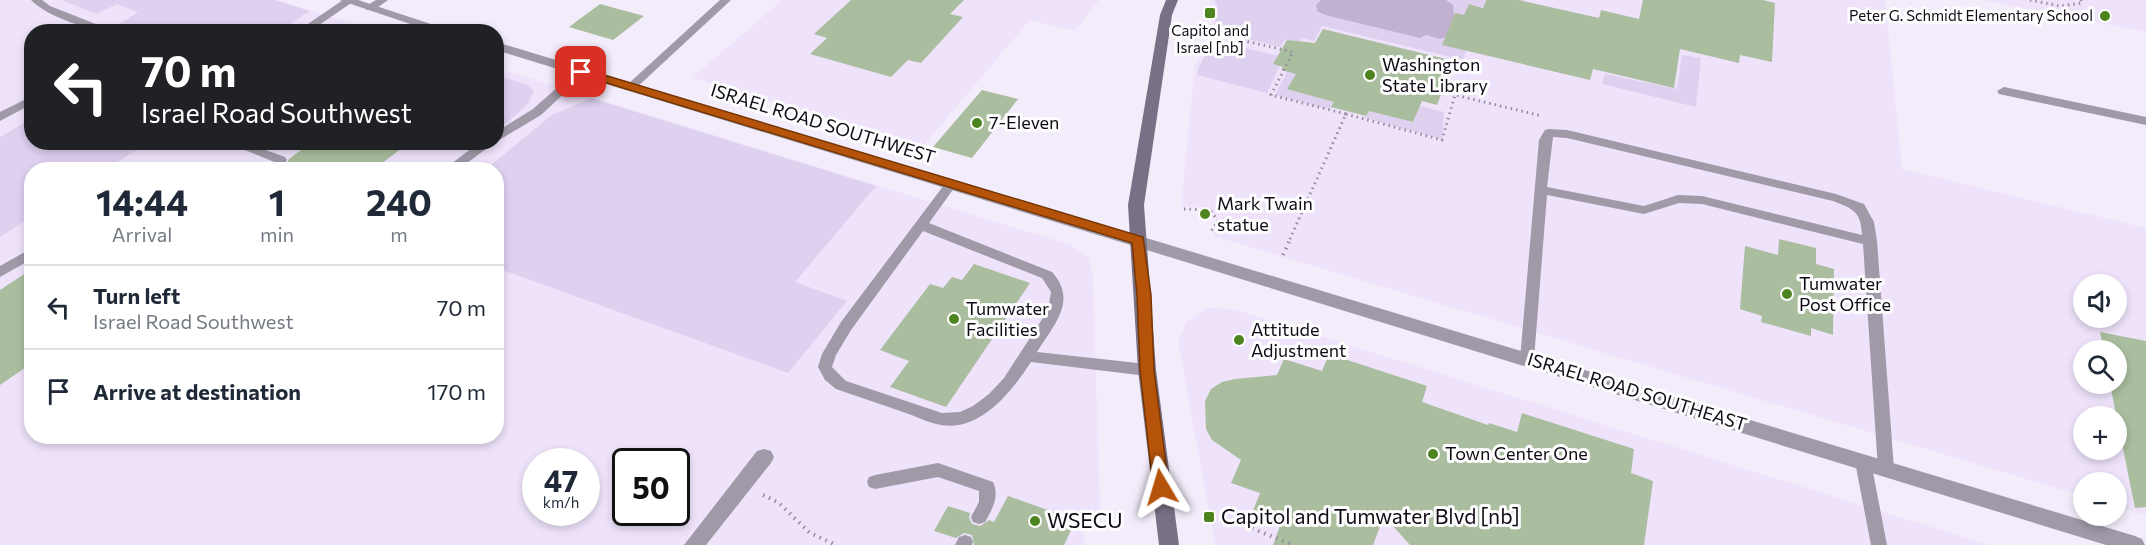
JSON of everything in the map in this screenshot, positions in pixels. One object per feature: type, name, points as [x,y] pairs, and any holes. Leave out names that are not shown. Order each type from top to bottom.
[{"type":"main road","points":[[1168,545],[1147,370],[1144,295],[1136,205],[1166,15],[1172,0]]},
{"type":"street","points":[[347,1],[423,24]]},
{"type":"street","name":"ISRAEL ROAD SOUTHWEST","points":[[504,48],[1138,240]]},
{"type":"street","points":[[2004,91],[2146,121]]},
{"type":"street","name":"ISRAEL ROAD SOUTHEAST","points":[[1138,240],[2135,545]]},
{"type":"street","points":[[694,545],[764,457]]},
{"type":"lane","points":[[36,0],[46,8],[89,24]]},
{"type":"lane","points":[[370,8],[383,0]]},
{"type":"lane","points":[[631,87],[726,0]]},
{"type":"lane","points":[[313,24],[347,1]]},
{"type":"lane","points":[[504,133],[537,112],[581,72]]},
{"type":"lane","points":[[0,117],[24,104]]},
{"type":"lane","points":[[1527,359],[1540,190],[1545,140],[1549,133],[1556,132],[1836,198],[1859,207],[1864,212],[1870,241],[1886,469]]},
{"type":"lane","points":[[253,150],[280,160]]},
{"type":"lane","points":[[460,162],[478,150]]},
{"type":"lane","points":[[921,225],[1047,275],[1055,284],[1060,296],[1055,311],[1000,394],[979,412],[955,421],[942,419],[841,385],[830,376],[825,367],[829,354],[846,326],[951,184]]},
{"type":"lane","points":[[1540,190],[1644,210],[1678,199],[1702,200],[1870,241]]},
{"type":"lane","points":[[0,272],[24,257]]},
{"type":"lane","points":[[1025,356],[1147,370]]},
{"type":"lane","points":[[1863,462],[1880,545]]},
{"type":"lane","points":[[875,482],[938,470],[987,487],[988,492],[979,516]]},
{"type":"path","points":[[2030,0],[2060,6],[2082,3],[2081,0]]},
{"type":"path","points":[[1210,33],[1293,52],[1271,95],[1346,114],[1283,255]]},
{"type":"path","points":[[1184,209],[1210,210],[1218,221],[1210,233]]},
{"type":"path","points":[[762,495],[779,503],[810,533],[836,545]]},
{"type":"path","points":[[1234,521],[1293,545]]},
{"type":"shaded area","points":[[0,0],[276,0],[354,24],[24,24],[24,150],[504,150],[504,70],[1071,245],[1089,258],[1093,277],[1100,509],[1083,530],[1085,545],[0,545]]},
{"type":"shaded area","points":[[62,0],[276,0],[310,11],[290,24],[119,24],[138,12],[117,4],[96,14]]},
{"type":"shaded area","points":[[782,0],[1099,0],[1075,31],[1030,20],[923,146],[692,78]]},
{"type":"shaded area","points":[[1211,0],[1885,0],[1902,169],[2146,228],[2146,515],[2127,509],[2127,472],[2073,472],[2073,493],[1213,236],[1217,227],[1214,215],[1205,208],[1181,206],[1195,64],[1205,48],[1214,10],[1209,4]]},
{"type":"shaded area","points":[[1215,0],[1485,0],[1483,7],[1469,4],[1458,33],[1471,37],[1463,60],[1322,26],[1314,41],[1302,38],[1299,43],[1286,39],[1280,47],[1213,30],[1218,9]]},
{"type":"shaded area","points":[[1321,0],[1446,0],[1453,5],[1454,18],[1448,36],[1440,39],[1426,35],[1420,38],[1325,15],[1317,11],[1316,5]]},
{"type":"shaded area","name":"Peter G. Schmidt Elementary School","points":[[1982,0],[2146,0],[2146,32]]},
{"type":"shaded area","points":[[1211,40],[1284,57],[1267,93],[1197,75]]},
{"type":"shaded area","points":[[1682,55],[1701,58],[1696,107],[1602,84],[1605,74],[1677,89]]},
{"type":"shaded area","points":[[1287,72],[1296,74],[1288,89],[1334,102],[1331,110],[1275,95]]},
{"type":"shaded area","points":[[504,77],[525,84],[534,90],[528,104],[504,125]]},
{"type":"shaded area","points":[[591,98],[876,186],[795,282],[847,301],[788,373],[504,271],[504,162],[495,162],[552,115]]},
{"type":"shaded area","points":[[1420,106],[1444,112],[1442,139],[1365,118],[1369,111],[1413,122]]},
{"type":"shaded area","points":[[24,123],[24,150],[137,150],[117,162],[24,162],[24,222],[0,237],[0,137]]},
{"type":"shaded area","points":[[1206,308],[1234,309],[1989,545],[1215,545],[1178,341],[1187,321]]},
{"type":"building","points":[[851,0],[964,0],[950,14],[963,17],[921,63],[908,60],[891,77],[810,54],[827,38],[814,34]]},
{"type":"building","points":[[1486,0],[1519,0],[1599,18],[1601,10],[1639,19],[1643,0],[1763,0],[1775,3],[1772,62],[1740,55],[1739,63],[1680,49],[1674,88],[1593,69],[1590,80],[1442,45],[1455,13],[1464,15],[1469,4],[1483,8]]},
{"type":"building","points":[[600,4],[644,16],[613,40],[569,27]]},
{"type":"building","name":"Washington State Library","points":[[1323,29],[1454,61],[1437,105],[1422,101],[1413,122],[1369,111],[1366,116],[1331,107],[1334,102],[1287,89],[1296,74],[1281,70],[1283,67],[1273,64],[1287,40],[1315,43]]},
{"type":"building","name":"7-Eleven","points":[[982,90],[1018,99],[972,158],[933,147]]},
{"type":"building","points":[[301,150],[399,150],[384,162],[288,162]]},
{"type":"building","name":"Tumwater Post Office","points":[[1779,239],[1816,248],[1816,264],[1834,269],[1833,335],[1811,328],[1811,336],[1761,322],[1762,316],[1740,309],[1745,246],[1778,255]]},
{"type":"building","name":"Tumwater Facilities","points":[[974,264],[1030,283],[946,407],[890,387],[909,361],[880,350],[930,284],[943,288],[952,277],[962,280]]},
{"type":"building","points":[[24,274],[24,368],[0,385],[0,290]]},
{"type":"building","points":[[2100,332],[2146,341],[2146,507],[2135,508],[2125,460],[2127,406],[2114,406],[2112,394],[2127,394],[2127,340],[2102,340]]},
{"type":"building","name":"Town Center One","points":[[1329,354],[1427,386],[1422,402],[1488,425],[1489,423],[1517,432],[1522,413],[1634,449],[1631,473],[1653,481],[1644,545],[1410,545],[1384,516],[1373,545],[1273,545],[1280,526],[1251,516],[1260,493],[1231,483],[1241,460],[1212,440],[1206,429],[1205,401],[1211,389],[1222,382],[1277,375],[1284,359],[1322,371]]},
{"type":"building","name":"WSECU","points":[[1008,496],[1076,520],[1064,545],[974,545],[972,535],[964,533],[956,538],[934,531],[948,506],[970,513],[969,518],[972,524],[980,526],[989,520],[994,522]]},
{"type":"place","name":"Capitol and Israel [nb]","points":[[1210,13]]},
{"type":"place","name":"Peter G. Schmidt Elementary School","points":[[2105,16]]},
{"type":"place","name":"Washington State Library","points":[[1370,75]]},
{"type":"place","name":"7-Eleven","points":[[977,123]]},
{"type":"place","name":"Mark Twain statue","points":[[1205,214]]},
{"type":"place","name":"Tumwater Post Office","points":[[1787,294]]},
{"type":"place","name":"Tumwater Facilities","points":[[954,319]]},
{"type":"place","name":"Attitude Adjustment","points":[[1239,340]]},
{"type":"place","name":"Town Center One","points":[[1433,454]]},
{"type":"place","name":"Capitol and Tumwater Blvd [nb]","points":[[1209,517]]},
{"type":"place","name":"WSECU","points":[[1035,521]]},
{"type":"route","points":[[581,72],[1138,240],[1144,295],[1147,370],[1161,487]]}]
